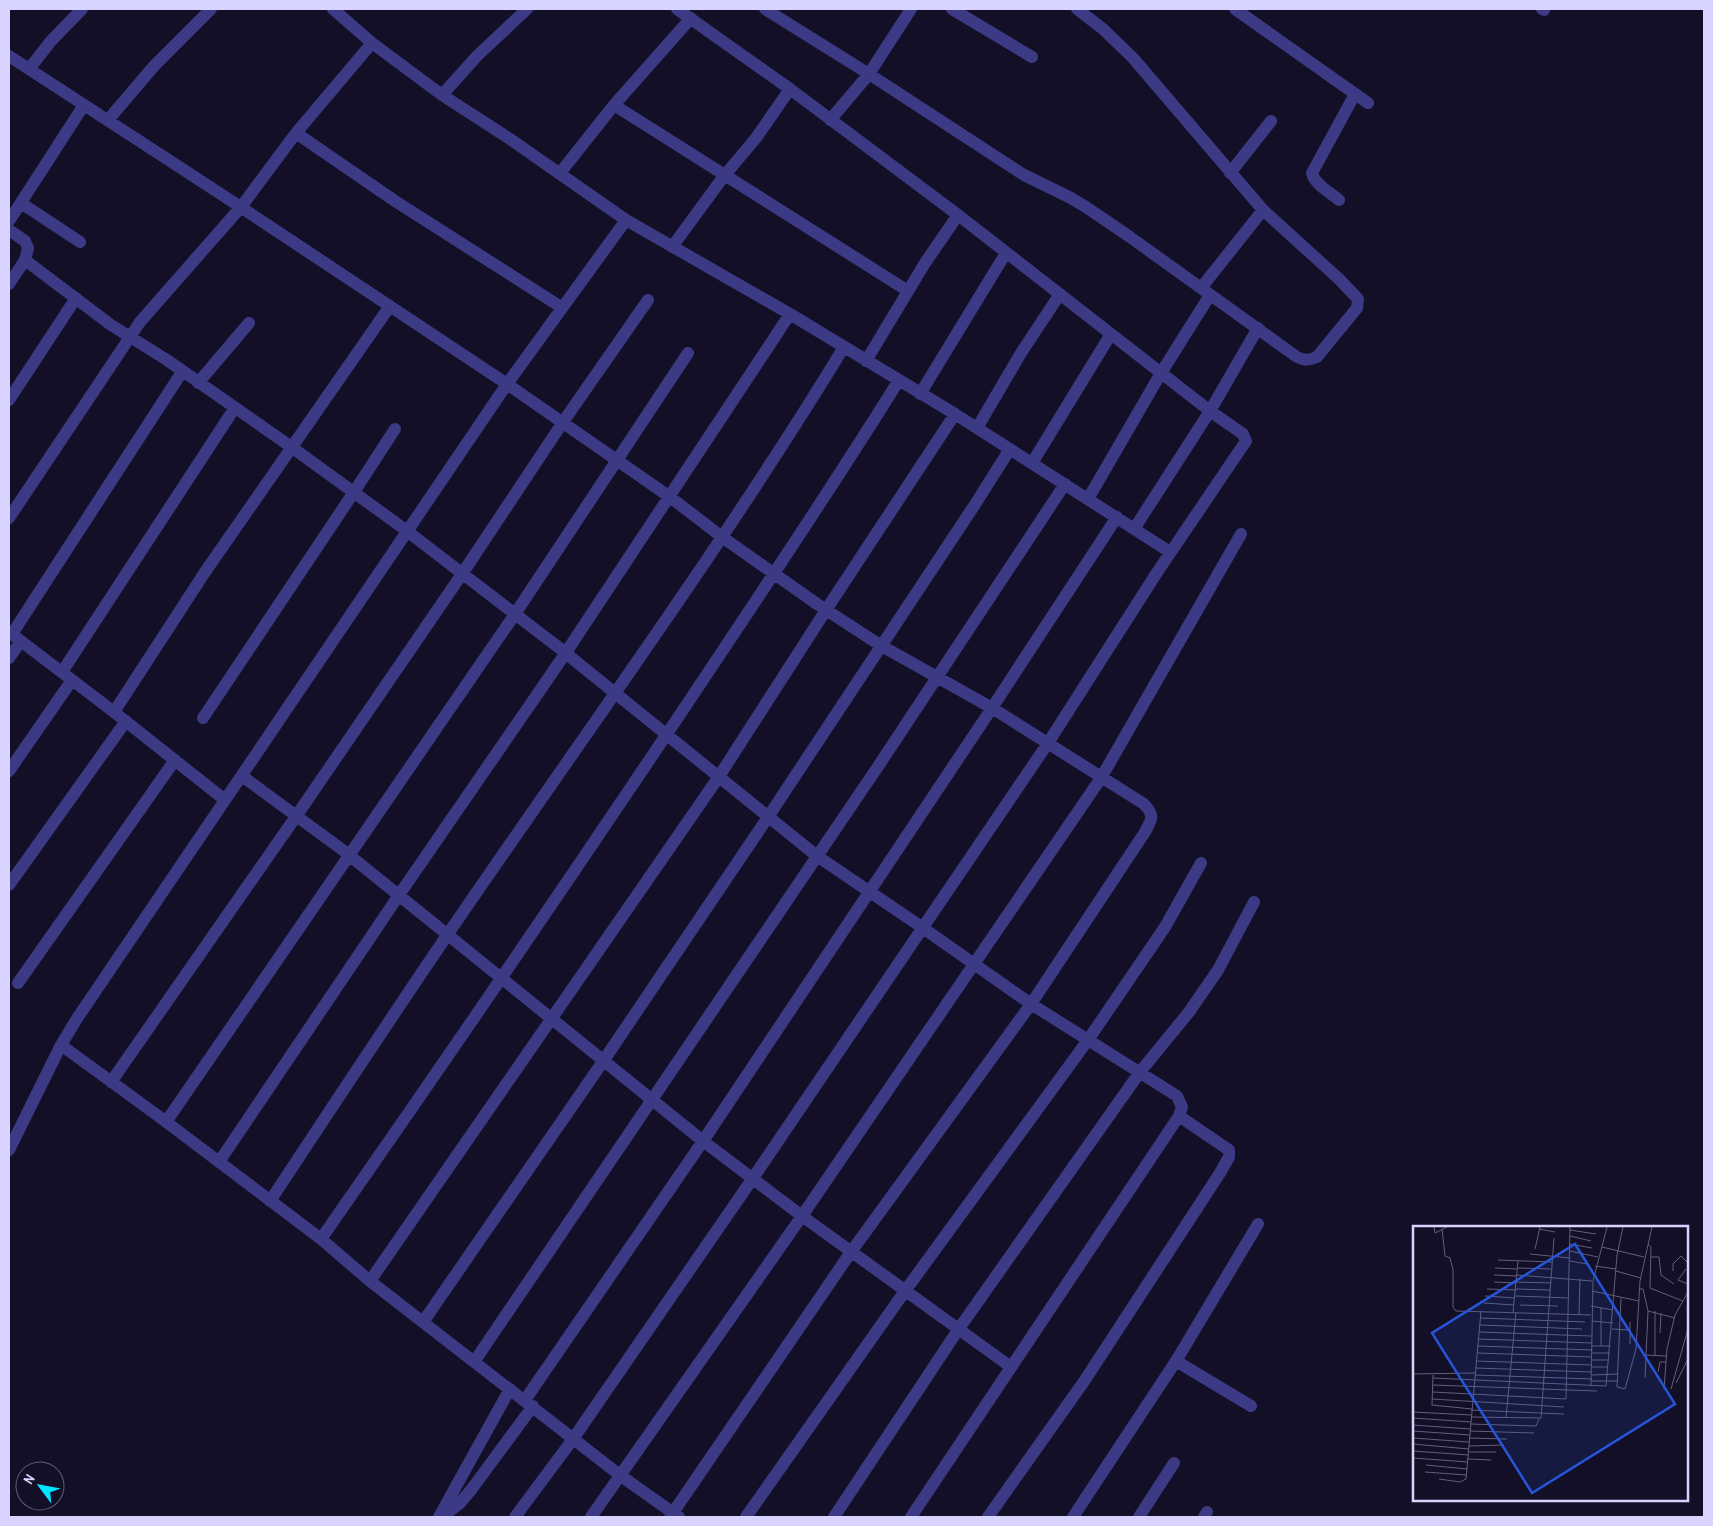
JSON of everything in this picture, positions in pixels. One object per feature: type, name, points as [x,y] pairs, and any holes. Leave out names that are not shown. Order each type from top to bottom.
[{"type":"street","points":[[29,69],[50,40],[82,9]]},
{"type":"street","points":[[108,120],[154,66],[211,9]]},
{"type":"street","points":[[333,9],[372,42],[442,95],[560,173],[626,220],[790,314],[955,414],[1170,552]]},
{"type":"street","points":[[442,95],[476,56],[527,9]]},
{"type":"street","points":[[515,1517],[573,1439],[754,1178],[1048,744],[1170,552],[1246,440],[1243,434],[1210,412],[958,215],[790,89],[677,9]]},
{"type":"street","points":[[765,9],[1024,175],[1086,207],[1297,357],[1302,360],[1317,357],[1357,308],[1358,299],[1263,210],[1133,58],[1104,29],[1077,9]]},
{"type":"street","points":[[830,120],[869,74],[911,9]]},
{"type":"street","points":[[952,9],[1032,57]]},
{"type":"street","points":[[1235,9],[1368,103]]},
{"type":"street","points":[[560,173],[614,105],[691,18]]},
{"type":"street","points":[[9,518],[128,336],[240,207],[296,133],[372,42]]},
{"type":"street","points":[[9,56],[507,384],[670,497],[722,537],[826,610],[880,645],[992,708],[1144,804],[1151,811],[1152,820],[1031,1004],[851,1252],[674,1516],[370,1281],[321,1239],[61,1045]]},
{"type":"street","points":[[672,247],[724,176],[756,138],[790,89]]},
{"type":"street","points":[[1340,200],[1317,182],[1312,177],[1312,173],[1355,94]]},
{"type":"street","points":[[9,221],[84,105]]},
{"type":"street","points":[[614,105],[908,291]]},
{"type":"street","points":[[1230,173],[1271,120]]},
{"type":"street","points":[[296,133],[395,201],[561,307]]},
{"type":"street","points":[[21,203],[80,242]]},
{"type":"street","points":[[1088,499],[1206,291],[1263,210]]},
{"type":"street","points":[[866,361],[908,291],[958,215]]},
{"type":"street","points":[[9,1150],[61,1045],[84,1008],[507,384],[561,307],[626,220]]},
{"type":"street","points":[[9,230],[28,245],[25,260],[9,284]]},
{"type":"street","points":[[920,394],[1006,253]]},
{"type":"street","points":[[25,260],[128,336],[290,446],[354,492],[515,614],[817,856],[1031,1004],[1177,1096],[1182,1107],[1179,1116],[911,1517]]},
{"type":"street","points":[[977,428],[1021,354],[1060,294]]},
{"type":"street","points":[[9,400],[76,298]]},
{"type":"street","points":[[111,1082],[297,815],[462,574],[563,422],[648,300]]},
{"type":"street","points":[[114,712],[290,446],[390,306]]},
{"type":"street","points":[[219,1162],[399,895],[565,654],[790,314]]},
{"type":"street","points":[[198,383],[249,322]]},
{"type":"street","points":[[1134,529],[1210,412],[1258,328]]},
{"type":"street","points":[[1032,462],[1111,334]]},
{"type":"street","points":[[270,1201],[448,934],[722,537],[814,397],[844,347]]},
{"type":"street","points":[[166,1122],[515,614],[688,352]]},
{"type":"street","points":[[9,658],[14,635],[182,372]]},
{"type":"street","points":[[321,1239],[502,978],[666,735],[774,574],[899,380]]},
{"type":"street","points":[[9,771],[234,409]]},
{"type":"street","points":[[370,1281],[718,778],[955,414]]},
{"type":"street","points":[[203,718],[395,428]]},
{"type":"street","points":[[423,1322],[604,1060],[768,817],[1010,449]]},
{"type":"street","points":[[474,1362],[938,677],[1065,484]]},
{"type":"street","points":[[440,1517],[459,1504],[471,1490],[992,708],[1117,517]]},
{"type":"street","points":[[591,1517],[802,1216],[1101,778],[1241,534]]},
{"type":"street","points":[[14,635],[126,721],[224,800]]},
{"type":"street","points":[[9,884],[126,721]]},
{"type":"street","points":[[18,983],[175,760]]},
{"type":"street","points":[[242,776],[297,815],[399,895],[703,1141],[851,1252],[1011,1367]]},
{"type":"street","points":[[746,1517],[905,1291],[1088,1040],[1165,927],[1201,863]]},
{"type":"street","points":[[834,1517],[958,1330],[1140,1072],[1189,1012],[1218,970],[1254,902]]},
{"type":"street","points":[[988,1517],[1085,1380],[1220,1174],[1229,1157],[1229,1150],[1222,1143],[1179,1116]]},
{"type":"street","points":[[1073,1517],[1176,1361],[1258,1224]]},
{"type":"street","points":[[1176,1361],[1251,1406]]},
{"type":"street","points":[[440,1517],[510,1389]]},
{"type":"street","points":[[1139,1517],[1174,1463]]}]
